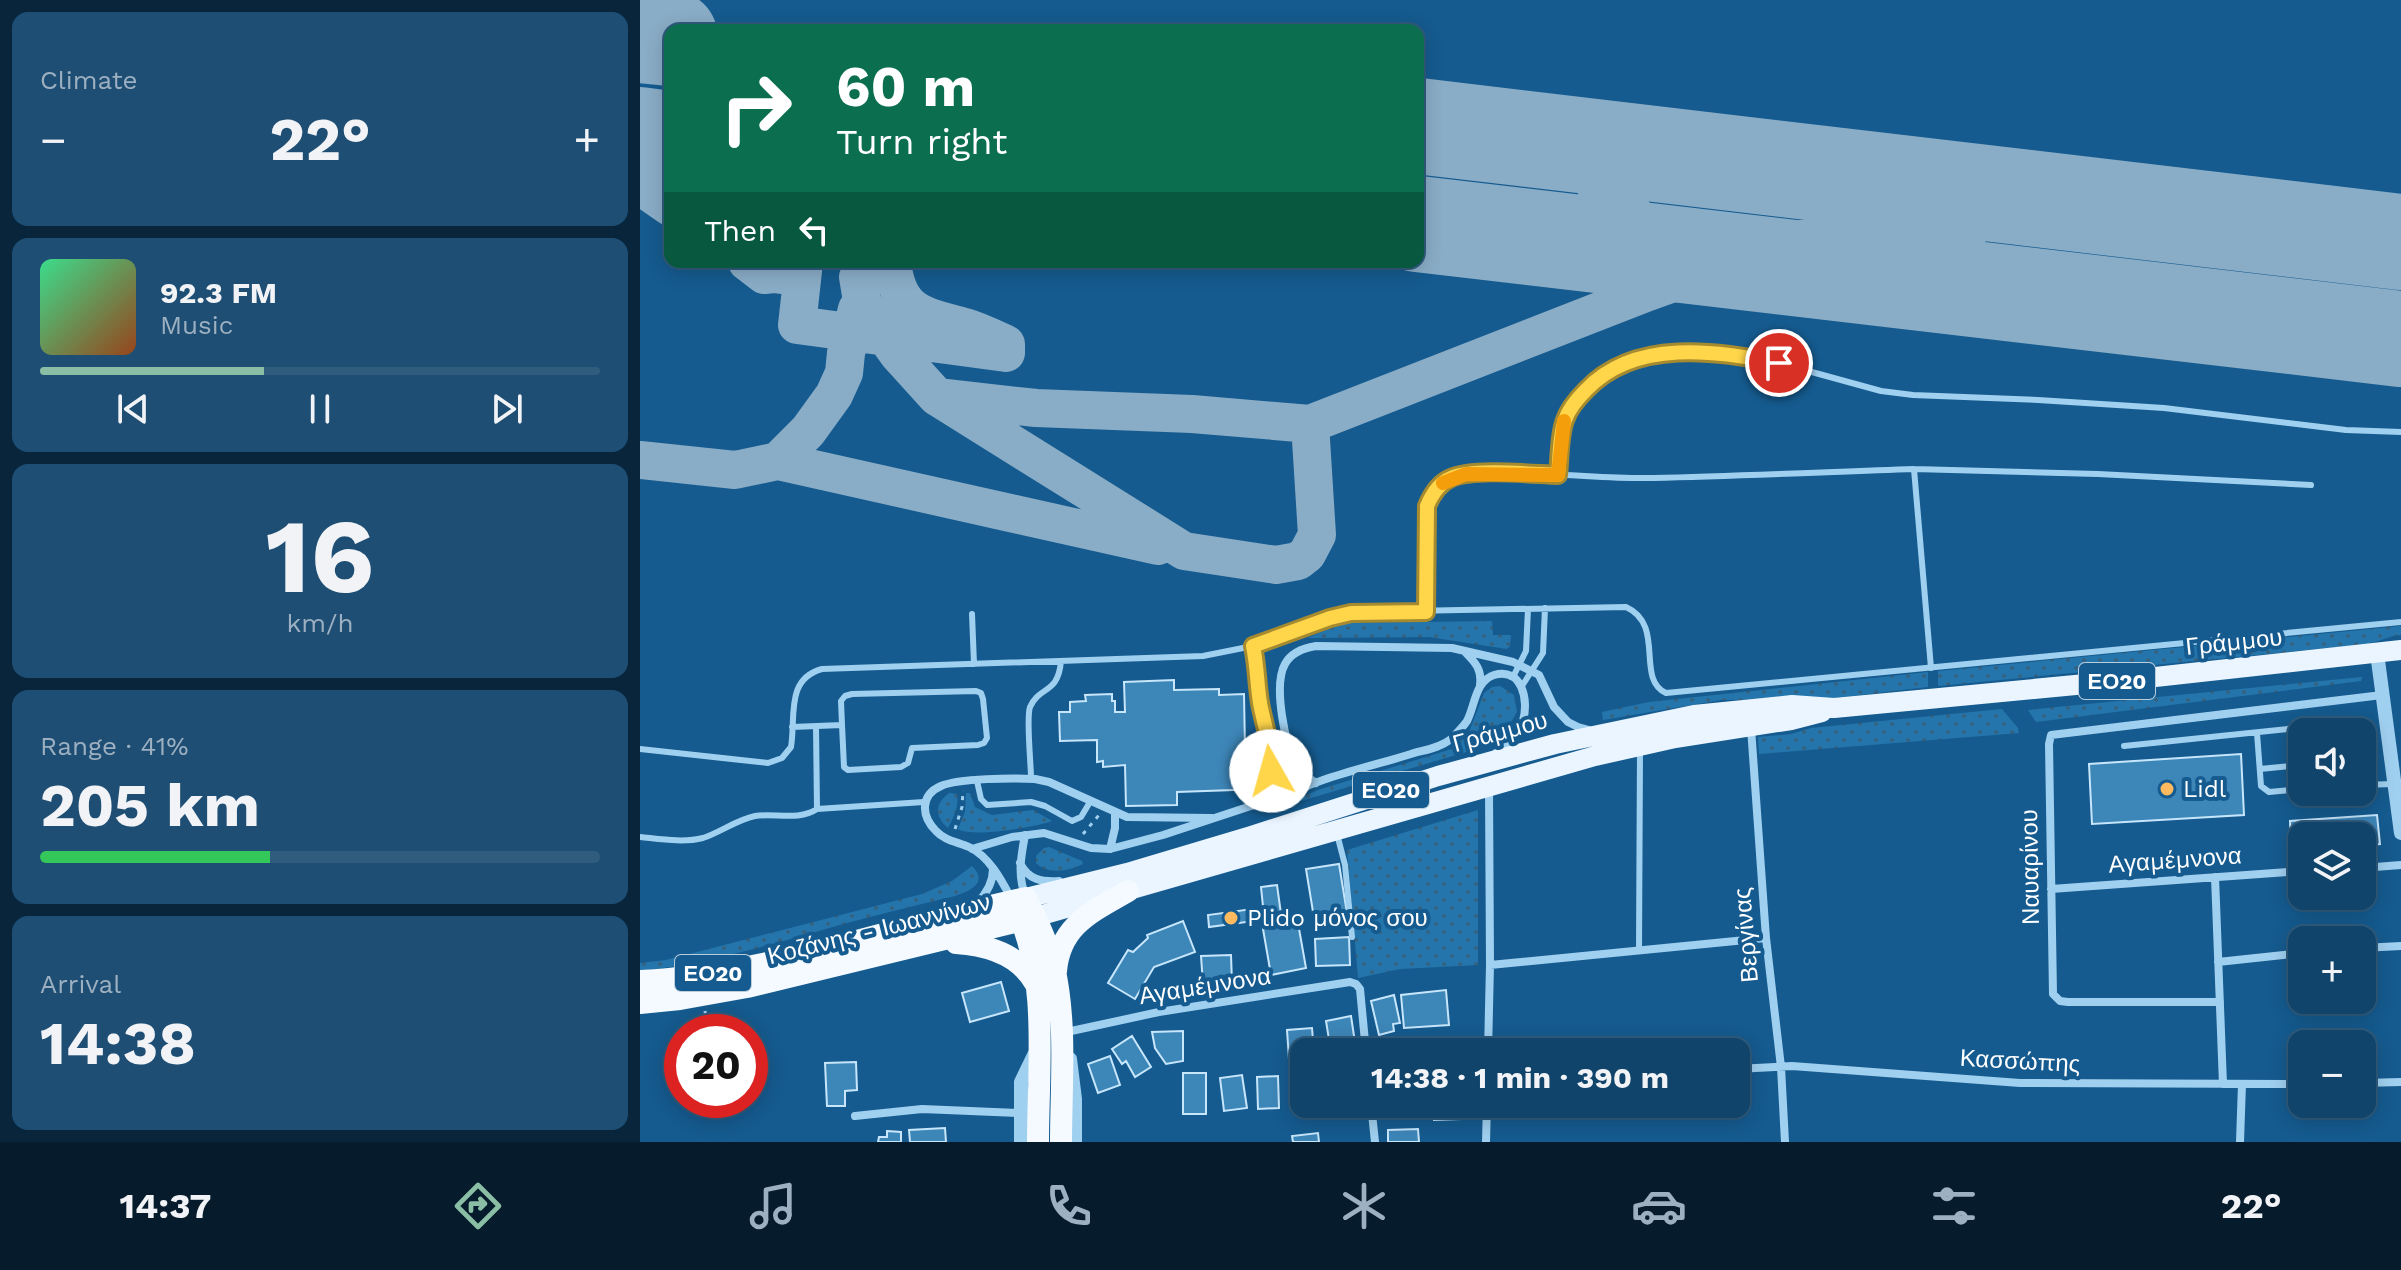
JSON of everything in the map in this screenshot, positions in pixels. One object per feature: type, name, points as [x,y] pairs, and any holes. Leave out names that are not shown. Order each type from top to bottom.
[{"type":"highway","points":[[1061,1142],[1061,1034],[1046,982],[1070,931],[1127,882]]},
{"type":"highway","points":[[1024,909],[1044,938],[1046,982],[1039,1045],[1038,1142]]},
{"type":"highway","name":"Κοζάνης - Ιωαννίνων","points":[[640,981],[684,978],[765,962],[961,914],[1024,909]]},
{"type":"highway","name":"Κοζάνης - Ιωαννίνων","points":[[640,1003],[724,992],[938,942],[1024,909]]},
{"type":"highway","points":[[938,942],[973,944],[1002,953],[1046,982]]},
{"type":"main road","name":"Γράμμου","points":[[1127,882],[1467,768],[1614,731],[1694,715],[1756,716],[1809,705],[1834,708],[2401,650]]},
{"type":"main road","name":"ΕΟ20","points":[[1640,745],[1756,716]]},
{"type":"main road","name":"Γράμμου","points":[[1024,909],[1336,830],[1640,745]]},
{"type":"street","points":[[1320,781],[1299,771],[1292,755],[1282,709],[1281,677],[1287,661],[1302,649],[1325,645],[1463,650],[1520,665],[1541,678],[1554,707],[1568,722],[1583,729],[1614,731]]},
{"type":"street","points":[[1463,650],[1481,674],[1479,690]]},
{"type":"street","points":[[2377,653],[2401,833]]},
{"type":"street","points":[[1271,797],[1445,743],[1466,721],[1486,680],[1493,676],[1513,677],[1522,686],[1525,711],[1517,732],[1500,750],[1467,768]]},
{"type":"street","name":"Ναυαρίνου","points":[[2220,1002],[2068,1002],[2055,997],[2052,986],[2051,735],[2382,695]]},
{"type":"street","name":"Βεργίνας","points":[[1756,716],[1766,938],[1781,1067],[1785,1142]]},
{"type":"street","points":[[972,849],[989,842],[1025,835],[1051,835],[1091,848],[1110,849],[1163,835],[1260,804],[1271,797],[1289,775],[1292,755]]},
{"type":"street","points":[[1024,909],[993,868],[972,849],[938,834],[930,825],[924,802],[938,787],[963,782],[1031,778],[1049,782],[1115,814],[1134,818],[1212,818]]},
{"type":"street","points":[[1488,1038],[1489,786]]},
{"type":"street","points":[[1110,849],[1115,814]]},
{"type":"street","points":[[1024,909],[1020,863],[1025,835]]},
{"type":"street","points":[[1020,863],[1028,875],[1046,881],[1099,872],[1127,882]]},
{"type":"street","points":[[2376,867],[2401,865]]},
{"type":"street","points":[[961,914],[985,895],[993,868]]},
{"type":"street","name":"Αγαμέμνονα","points":[[2051,889],[2288,872]]},
{"type":"street","points":[[2215,877],[2223,1084]]},
{"type":"street","points":[[1490,965],[1766,938]]},
{"type":"street","points":[[2376,947],[2401,946]]},
{"type":"street","points":[[2218,962],[2288,954]]},
{"type":"street","name":"Αγαμέμνονα","points":[[1061,1034],[1159,1012],[1350,982],[1360,989],[1365,1038]]},
{"type":"street","points":[[1061,1034],[1073,1071],[1075,1142]]},
{"type":"street","points":[[1021,1142],[1021,1082],[1039,1045]]},
{"type":"street","name":"Κασσώπης","points":[[1750,1068],[1781,1067],[2020,1083],[2288,1084]]},
{"type":"street","points":[[2376,1083],[2401,1082]]},
{"type":"street","points":[[2240,1142],[2242,1084]]},
{"type":"street","points":[[855,1116],[922,1109],[1021,1113]]},
{"type":"street","points":[[1372,1118],[1375,1142]]},
{"type":"street","points":[[1486,1142],[1487,1118]]},
{"type":"lane","points":[[1558,475],[1564,421],[1578,398],[1596,379],[1616,368],[1643,356],[1659,354],[1703,352],[1738,355],[1881,391],[1913,395],[2164,408],[2346,430],[2401,432]]},
{"type":"lane","points":[[1914,469],[1931,668]]},
{"type":"lane","points":[[1426,612],[1427,506],[1437,488],[1450,478],[1466,474],[1650,478],[1914,469],[2098,474],[2311,485]]},
{"type":"lane","points":[[1522,686],[1544,648],[1545,608]]},
{"type":"lane","points":[[1513,677],[1526,651],[1528,609]]},
{"type":"lane","points":[[640,749],[772,763],[788,752],[792,741],[795,692],[804,679],[815,671],[829,668],[1203,656],[1253,646],[1351,613],[1630,609],[1645,624],[1653,680],[1666,693],[2401,622]]},
{"type":"lane","points":[[972,614],[974,664]]},
{"type":"lane","points":[[1253,646],[1271,757],[1270,777]]},
{"type":"lane","points":[[1031,778],[1029,710],[1057,681],[1061,661]]},
{"type":"lane","points":[[976,691],[981,693],[983,699],[987,738],[978,745],[912,748],[908,763],[901,767],[848,770],[844,767],[842,725],[841,701],[852,694],[976,691]]},
{"type":"lane","points":[[792,727],[842,725]]},
{"type":"lane","points":[[816,726],[817,809]]},
{"type":"lane","points":[[2124,746],[2288,729]]},
{"type":"lane","points":[[2257,733],[2261,786],[2269,792],[2288,790]]},
{"type":"lane","points":[[1639,951],[1640,745]]},
{"type":"lane","points":[[2260,769],[2288,766]]},
{"type":"lane","points":[[977,781],[981,799],[989,806],[1031,802],[1072,821],[1081,817],[1090,802]]},
{"type":"lane","points":[[2376,785],[2393,784]]},
{"type":"lane","points":[[640,837],[691,840],[751,817],[803,815],[817,809],[924,802]]},
{"type":"lane","points":[[1336,830],[1345,865],[1352,937]]},
{"type":"path","points":[[950,840],[962,807],[963,782]]},
{"type":"path","points":[[1076,844],[1102,808]]},
{"type":"shaded area","points":[[1492,621],[1493,635],[1511,635],[1507,649],[1429,637],[1307,638],[1350,623]]},
{"type":"shaded area","points":[[2401,626],[2401,635],[2369,644],[1938,686],[1938,671]]},
{"type":"shaded area","points":[[1928,672],[1928,687],[1826,699],[1721,700],[1603,720],[1602,712],[1649,702]]},
{"type":"shaded area","points":[[2362,677],[2361,681],[2036,722],[2028,710]]},
{"type":"shaded area","points":[[1500,686],[1514,695],[1517,712],[1506,731],[1493,744],[1301,801],[1299,798],[1452,749],[1469,732],[1484,693]]},
{"type":"shaded area","points":[[2002,709],[2019,733],[1759,754],[1758,737],[1791,734],[1811,728]]},
{"type":"shaded area","points":[[949,793],[957,794],[957,798],[956,811],[948,828],[940,819],[938,810]]},
{"type":"shaded area","points":[[966,793],[970,793],[975,807],[992,815],[1033,810],[1052,821],[1004,831],[958,829],[965,812]]},
{"type":"shaded area","points":[[1478,810],[1478,965],[1400,969],[1358,978],[1347,850]]},
{"type":"shaded area","points":[[1049,847],[1083,864],[1059,871],[1041,867],[1036,863],[1036,856]]},
{"type":"shaded area","points":[[972,866],[979,877],[976,886],[955,896],[726,956],[640,971],[640,963],[666,960],[922,894],[952,881]]},
{"type":"building","points":[[1174,680],[1174,690],[1219,689],[1219,695],[1244,694],[1245,749],[1262,748],[1263,789],[1177,792],[1177,805],[1126,806],[1125,765],[1103,767],[1103,761],[1097,762],[1097,740],[1060,741],[1059,712],[1070,712],[1070,702],[1086,701],[1085,695],[1112,694],[1115,712],[1125,712],[1124,682]]},
{"type":"building","name":"Lidl","points":[[2241,754],[2244,815],[2092,824],[2089,764]]},
{"type":"building","points":[[2377,815],[2380,844],[2376,844],[2376,822],[2290,821]]},
{"type":"building","points":[[1339,864],[1348,919],[1315,924],[1306,869]]},
{"type":"building","points":[[1277,885],[1281,914],[1264,916],[1261,887]]},
{"type":"building","name":"Plido μόνος σου","points":[[1252,909],[1254,921],[1209,927],[1208,915]]},
{"type":"building","points":[[1183,921],[1195,952],[1154,967],[1135,999],[1108,983],[1128,950],[1133,952],[1148,938],[1147,935]]},
{"type":"building","points":[[1298,923],[1306,968],[1271,975],[1263,929]]},
{"type":"building","points":[[1349,937],[1350,965],[1316,966],[1315,939]]},
{"type":"building","points":[[1231,955],[1232,983],[1203,985],[1201,956]]},
{"type":"building","points":[[1001,982],[1009,1011],[970,1022],[962,993]]},
{"type":"building","points":[[1446,990],[1449,1025],[1404,1028],[1401,995]]},
{"type":"building","points":[[1394,995],[1400,1023],[1393,1024],[1394,1031],[1379,1035],[1371,1001]]},
{"type":"building","points":[[1351,1016],[1354,1038],[1329,1038],[1326,1021]]},
{"type":"building","points":[[1312,1028],[1313,1038],[1290,1038],[1290,1059],[1289,1059],[1287,1030]]},
{"type":"building","points":[[1183,1031],[1183,1061],[1166,1064],[1155,1048],[1152,1032]]},
{"type":"building","points":[[1132,1036],[1151,1067],[1135,1077],[1126,1061],[1122,1064],[1112,1049]]},
{"type":"building","points":[[1110,1056],[1120,1085],[1098,1093],[1088,1064]]},
{"type":"building","points":[[856,1062],[857,1090],[845,1091],[845,1106],[827,1106],[825,1063]]},
{"type":"building","points":[[1183,1073],[1206,1073],[1206,1114],[1183,1114]]},
{"type":"building","points":[[1242,1075],[1247,1108],[1224,1111],[1220,1078]]},
{"type":"building","points":[[1278,1076],[1279,1108],[1258,1109],[1257,1077]]},
{"type":"building","points":[[1434,1118],[1461,1118],[1461,1119]]},
{"type":"building","points":[[945,1128],[946,1142],[910,1142],[909,1130]]},
{"type":"building","points":[[1418,1129],[1419,1142],[1388,1142],[1388,1130]]},
{"type":"building","points":[[887,1131],[901,1132],[901,1142],[878,1142],[879,1137],[887,1137]]},
{"type":"building","points":[[1318,1133],[1319,1142],[1293,1142],[1292,1136]]},
{"type":"taxiway","points":[[640,135],[664,138]]},
{"type":"taxiway","points":[[640,186],[664,203]]},
{"type":"taxiway","points":[[1597,193],[1618,201],[1638,217],[1650,238],[1651,262],[1646,274],[1634,289],[1618,300]]},
{"type":"taxiway","points":[[937,397],[1036,408],[1192,414],[1310,424],[1648,292],[1773,247],[1854,231],[1967,237]]},
{"type":"taxiway","points":[[755,268],[764,275],[789,276],[790,268]]},
{"type":"taxiway","points":[[803,268],[797,325],[1006,353],[1006,344],[915,310],[900,292],[893,268]]},
{"type":"taxiway","points":[[858,277],[867,311],[898,354],[937,397],[1184,551],[1276,565],[1298,561],[1307,554],[1317,535],[1310,424]]},
{"type":"taxiway","points":[[640,460],[735,470],[778,461],[808,431],[834,395],[844,373],[857,309]]},
{"type":"taxiway","points":[[778,461],[1158,546]]},
{"type":"runway","points":[[640,35],[664,37]]},
{"type":"runway","points":[[1424,127],[2401,242]]},
{"type":"runway","points":[[640,135],[664,138]]},
{"type":"runway","points":[[1424,225],[2401,339]]},
{"type":"slow traffic","points":[[1443,483],[1466,474],[1558,475],[1564,421]]},
{"type":"place","name":"Lidl","points":[[2167,789]]},
{"type":"place","name":"Plido μόνος σου","points":[[1231,918]]},
{"type":"route","points":[[1271,771],[1253,646],[1351,613],[1426,612],[1425,518],[1431,497],[1443,482],[1466,474],[1558,475],[1564,421],[1569,412],[1596,379],[1628,361],[1659,354],[1703,352],[1779,363]]}]
